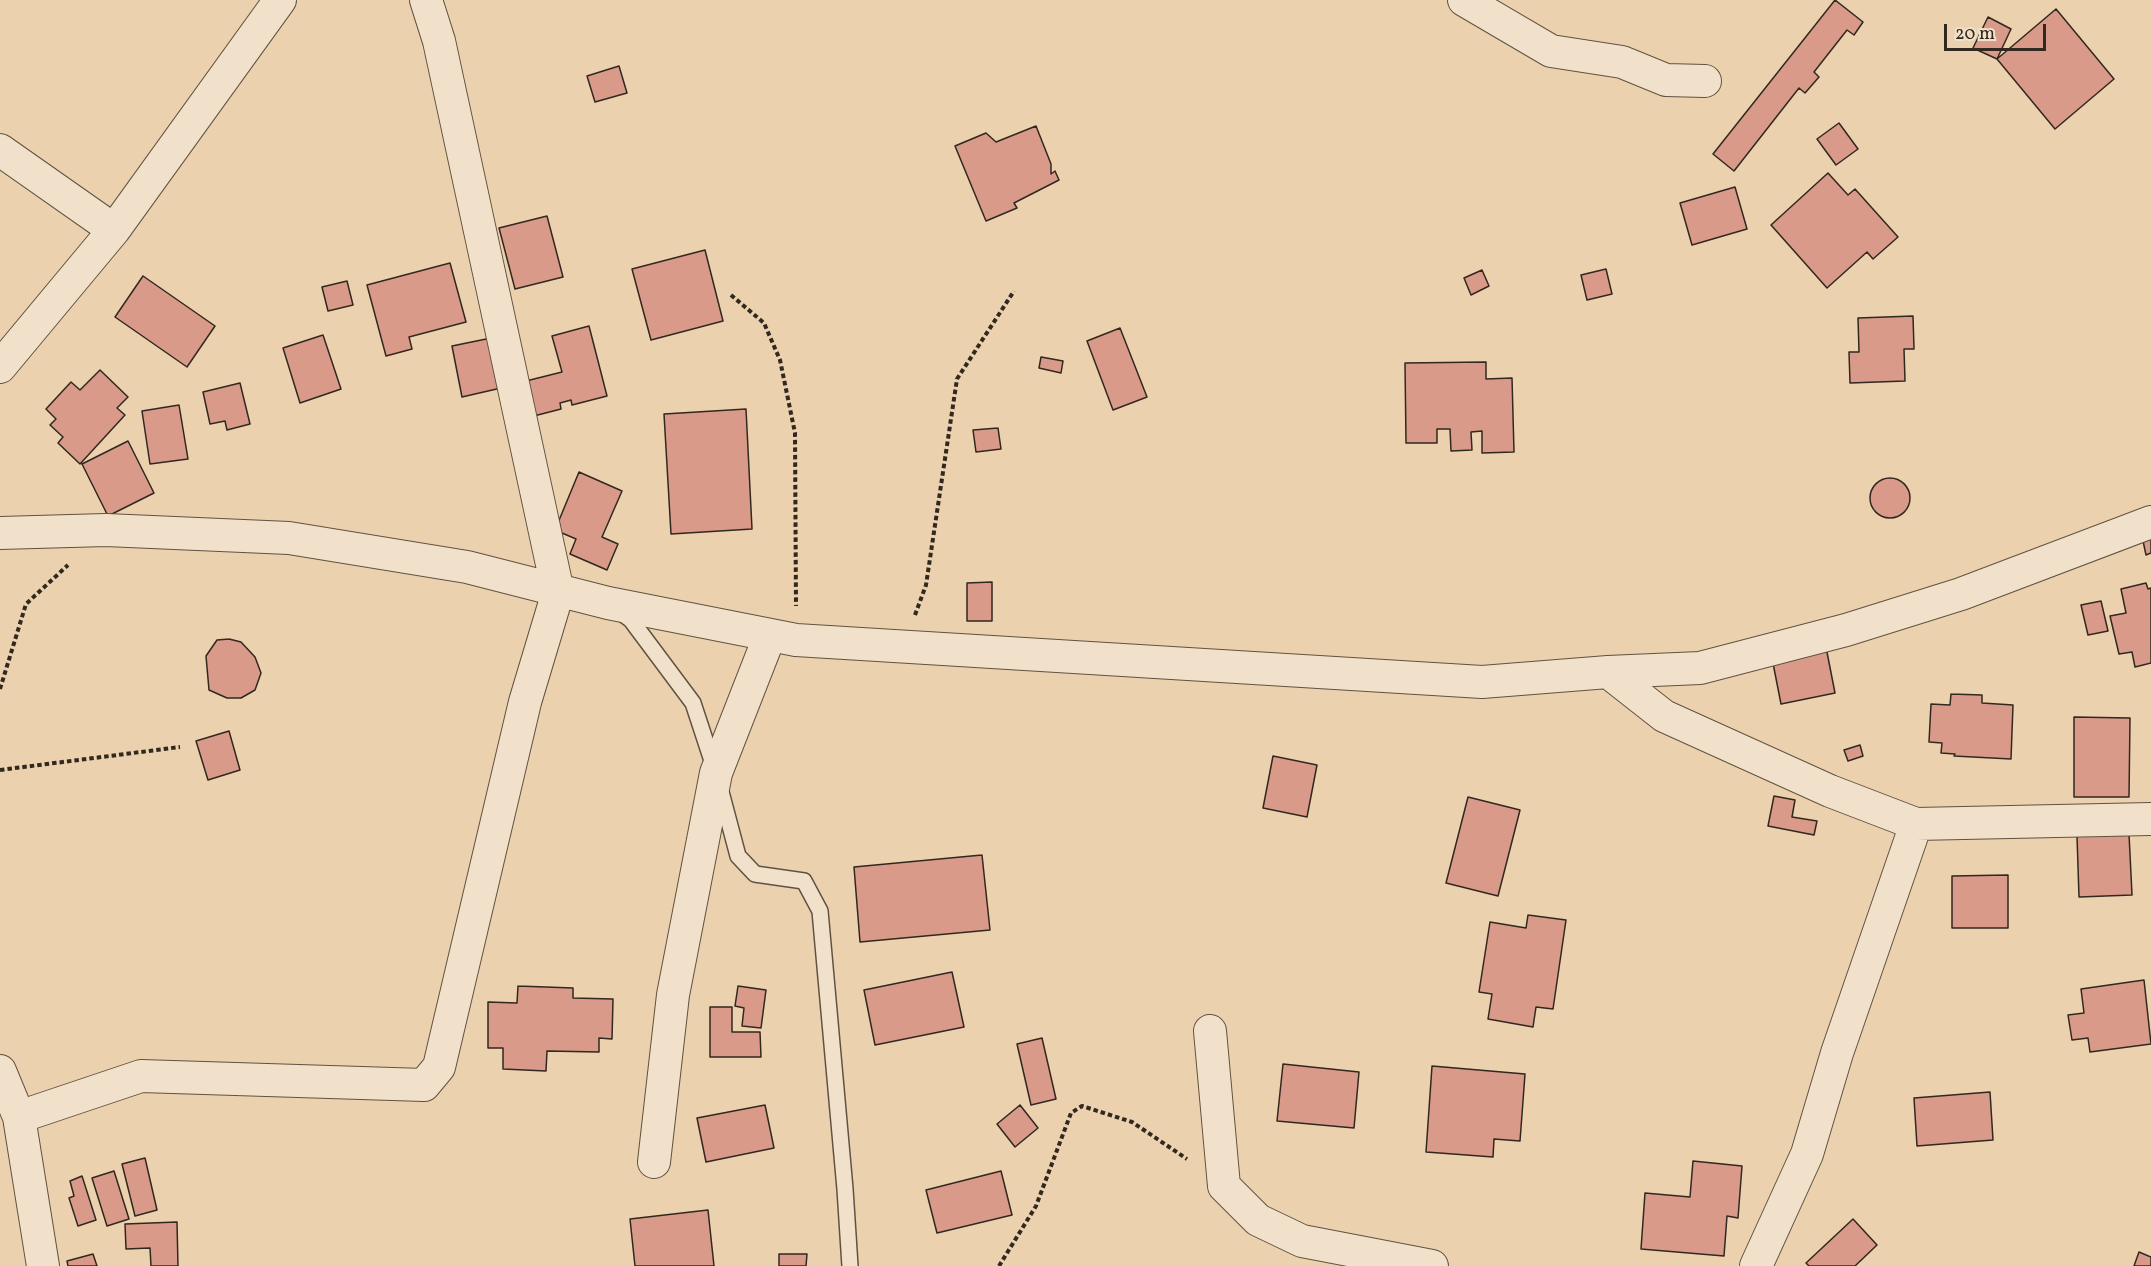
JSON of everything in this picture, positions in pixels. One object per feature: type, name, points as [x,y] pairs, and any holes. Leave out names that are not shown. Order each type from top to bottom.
[{"type":"street","points":[[0,367],[114,231],[280,0]]},
{"type":"street","points":[[19,1117],[141,1077],[424,1085],[439,1067],[525,702],[558,592],[439,41],[426,0]]},
{"type":"street","points":[[1464,0],[1551,51],[1622,62],[1666,80],[1705,81]]},
{"type":"street","points":[[0,150],[114,231]]},
{"type":"street","points":[[0,533],[106,530],[289,538],[467,567],[558,592],[783,638],[1482,682],[1608,672],[1700,668],[1846,630],[1961,594],[2151,522]]},
{"type":"street","points":[[654,1162],[673,995],[716,773],[783,638]]},
{"type":"street","points":[[1608,672],[1664,716],[1830,791],[1916,824],[2151,819]]},
{"type":"street","points":[[1756,1266],[1807,1154],[1837,1053],[1916,824]]},
{"type":"street","points":[[1210,1031],[1224,1186],[1258,1220],[1302,1241],[1432,1266]]},
{"type":"street","points":[[0,1071],[19,1117],[43,1266]]},
{"type":"lane","points":[[608,603],[631,620],[693,703],[716,773],[738,855],[755,873],[804,881],[820,911],[850,1266]]},
{"type":"path","points":[[904,647],[926,585],[957,379],[1014,291]]},
{"type":"path","points":[[731,295],[764,323],[780,360],[795,433],[783,638]]},
{"type":"path","points":[[0,689],[26,604],[106,530]]},
{"type":"path","points":[[0,770],[180,747]]},
{"type":"path","points":[[999,1266],[1036,1206],[1071,1113],[1082,1106],[1132,1122],[1224,1186]]},
{"type":"building","points":[[1835,0],[1863,22],[1854,35],[1847,30],[1814,72],[1819,77],[1805,93],[1799,88],[1734,171],[1713,154]]},
{"type":"building","points":[[2056,9],[2114,79],[2055,129],[1997,59]]},
{"type":"building","points":[[1988,17],[2011,29],[1997,59],[1973,48]]},
{"type":"building","points":[[619,66],[627,93],[595,102],[587,76]]},
{"type":"building","points":[[1839,123],[1858,149],[1836,165],[1817,139]]},
{"type":"building","points":[[1036,126],[1051,164],[1051,174],[1055,171],[1059,180],[1014,203],[1017,208],[986,221],[955,146],[986,133],[996,142]]},
{"type":"building","points":[[1828,173],[1848,195],[1855,189],[1898,237],[1873,259],[1867,252],[1827,288],[1771,225]]},
{"type":"building","points":[[1735,187],[1747,229],[1692,245],[1680,203]]},
{"type":"building","points":[[547,216],[563,277],[515,289],[499,228]]},
{"type":"building","points":[[705,250],[723,321],[651,340],[632,269]]},
{"type":"building","points":[[450,263],[466,322],[409,337],[412,349],[386,356],[367,285]]},
{"type":"building","points":[[1606,269],[1612,294],[1587,300],[1581,275]]},
{"type":"building","points":[[1482,270],[1489,286],[1471,295],[1464,278]]},
{"type":"building","points":[[143,276],[215,326],[187,367],[115,317]]},
{"type":"building","points":[[347,281],[353,305],[328,311],[322,287]]},
{"type":"building","points":[[1913,316],[1914,349],[1904,349],[1905,381],[1850,383],[1849,352],[1859,352],[1858,318]]},
{"type":"building","points":[[589,326],[607,396],[572,405],[571,400],[560,403],[561,409],[530,417],[522,382],[562,372],[552,336]]},
{"type":"building","points":[[1120,328],[1147,397],[1113,410],[1087,341]]},
{"type":"building","points":[[323,335],[341,389],[300,403],[283,348]]},
{"type":"building","points":[[491,338],[501,388],[462,397],[452,346]]},
{"type":"building","points":[[1041,357],[1063,361],[1061,373],[1039,368]]},
{"type":"building","points":[[1486,362],[1486,379],[1512,378],[1514,452],[1482,453],[1482,431],[1471,432],[1472,450],[1451,451],[1450,429],[1437,429],[1437,443],[1406,443],[1405,363]]},
{"type":"building","points":[[100,370],[128,397],[117,408],[125,415],[80,464],[58,443],[63,437],[50,425],[56,419],[46,409],[71,382],[80,390]]},
{"type":"building","points":[[240,383],[250,424],[227,430],[225,421],[210,424],[203,392]]},
{"type":"building","points":[[179,405],[188,459],[150,464],[142,411]]},
{"type":"building","points":[[746,409],[752,529],[671,534],[664,414]]},
{"type":"building","points":[[998,428],[1001,449],[976,452],[973,430]]},
{"type":"building","points":[[128,441],[154,493],[108,516],[82,464]]},
{"type":"building","points":[[579,472],[622,491],[602,537],[618,544],[607,570],[570,554],[576,539],[555,530]]},
{"type":"building","points":[[1890,478],[1904,484],[1910,498],[1904,512],[1890,518],[1876,512],[1870,498],[1876,484]]},
{"type":"building","points":[[2151,534],[2151,553],[2146,555],[2142,536]]},
{"type":"building","points":[[992,582],[992,621],[967,621],[967,583]]},
{"type":"building","points":[[2146,583],[2148,589],[2151,588],[2151,663],[2135,667],[2132,652],[2119,654],[2110,616],[2126,613],[2121,589]]},
{"type":"building","points":[[2101,601],[2108,631],[2088,635],[2081,605]]},
{"type":"building","points":[[229,639],[241,642],[255,657],[261,673],[255,690],[241,698],[227,698],[209,690],[206,656],[217,640]]},
{"type":"building","points":[[1825,642],[1835,693],[1781,704],[1771,653]]},
{"type":"building","points":[[1951,694],[1982,695],[1982,703],[2013,705],[2011,759],[1954,756],[1955,754],[1941,753],[1942,743],[1929,742],[1931,704],[1950,705]]},
{"type":"building","points":[[2074,717],[2130,718],[2129,797],[2074,797]]},
{"type":"building","points":[[229,731],[240,770],[208,780],[196,741]]},
{"type":"building","points":[[1860,745],[1863,756],[1848,761],[1844,750]]},
{"type":"building","points":[[1273,756],[1317,765],[1307,817],[1263,808]]},
{"type":"building","points":[[1774,796],[1795,800],[1792,817],[1817,821],[1814,835],[1768,826]]},
{"type":"building","points":[[1468,797],[1520,810],[1498,896],[1446,883]]},
{"type":"building","points":[[2129,834],[2132,895],[2079,897],[2077,836]]},
{"type":"building","points":[[982,855],[990,930],[860,942],[854,867]]},
{"type":"building","points":[[2008,875],[2008,928],[1952,928],[1952,876]]},
{"type":"building","points":[[1528,915],[1566,920],[1553,1009],[1536,1007],[1533,1027],[1488,1019],[1492,994],[1479,992],[1490,922],[1526,928]]},
{"type":"building","points":[[952,972],[964,1027],[875,1045],[864,990]]},
{"type":"building","points":[[2144,980],[2151,1044],[2090,1052],[2088,1038],[2072,1040],[2068,1015],[2084,1013],[2081,989]]},
{"type":"building","points":[[518,986],[573,988],[573,998],[613,999],[612,1039],[599,1038],[599,1052],[547,1051],[546,1071],[503,1069],[503,1048],[488,1048],[488,1002],[517,1003]]},
{"type":"building","points":[[738,986],[766,990],[761,1028],[742,1026],[744,1008],[735,1006]]},
{"type":"building","points":[[710,1007],[732,1007],[732,1032],[760,1032],[761,1057],[710,1057]]},
{"type":"building","points":[[1042,1038],[1056,1099],[1031,1105],[1017,1044]]},
{"type":"building","points":[[1283,1064],[1359,1072],[1354,1128],[1277,1121]]},
{"type":"building","points":[[1432,1066],[1525,1074],[1520,1141],[1494,1139],[1493,1157],[1426,1152]]},
{"type":"building","points":[[1990,1092],[1993,1140],[1917,1146],[1914,1098]]},
{"type":"building","points":[[765,1105],[774,1148],[706,1162],[697,1118]]},
{"type":"building","points":[[1020,1105],[1038,1128],[1015,1147],[997,1124]]},
{"type":"building","points":[[145,1158],[157,1210],[135,1216],[122,1164]]},
{"type":"building","points":[[1693,1161],[1742,1166],[1738,1218],[1727,1216],[1724,1256],[1641,1249],[1645,1193],[1690,1197]]},
{"type":"building","points":[[114,1171],[129,1219],[107,1226],[92,1178]]},
{"type":"building","points":[[1001,1171],[1012,1215],[937,1233],[926,1190]]},
{"type":"building","points":[[82,1176],[96,1220],[78,1226],[69,1198],[74,1196],[70,1181]]},
{"type":"building","points":[[708,1210],[714,1266],[635,1266],[630,1219]]},
{"type":"building","points":[[1853,1219],[1877,1245],[1855,1266],[1809,1266],[1806,1263]]},
{"type":"building","points":[[177,1222],[178,1266],[151,1266],[150,1248],[126,1249],[125,1224]]},
{"type":"building","points":[[2139,1252],[2151,1257],[2151,1266],[2134,1266]]},
{"type":"building","points":[[93,1254],[97,1266],[68,1266],[67,1261]]},
{"type":"building","points":[[779,1254],[807,1254],[806,1266],[779,1266]]}]
